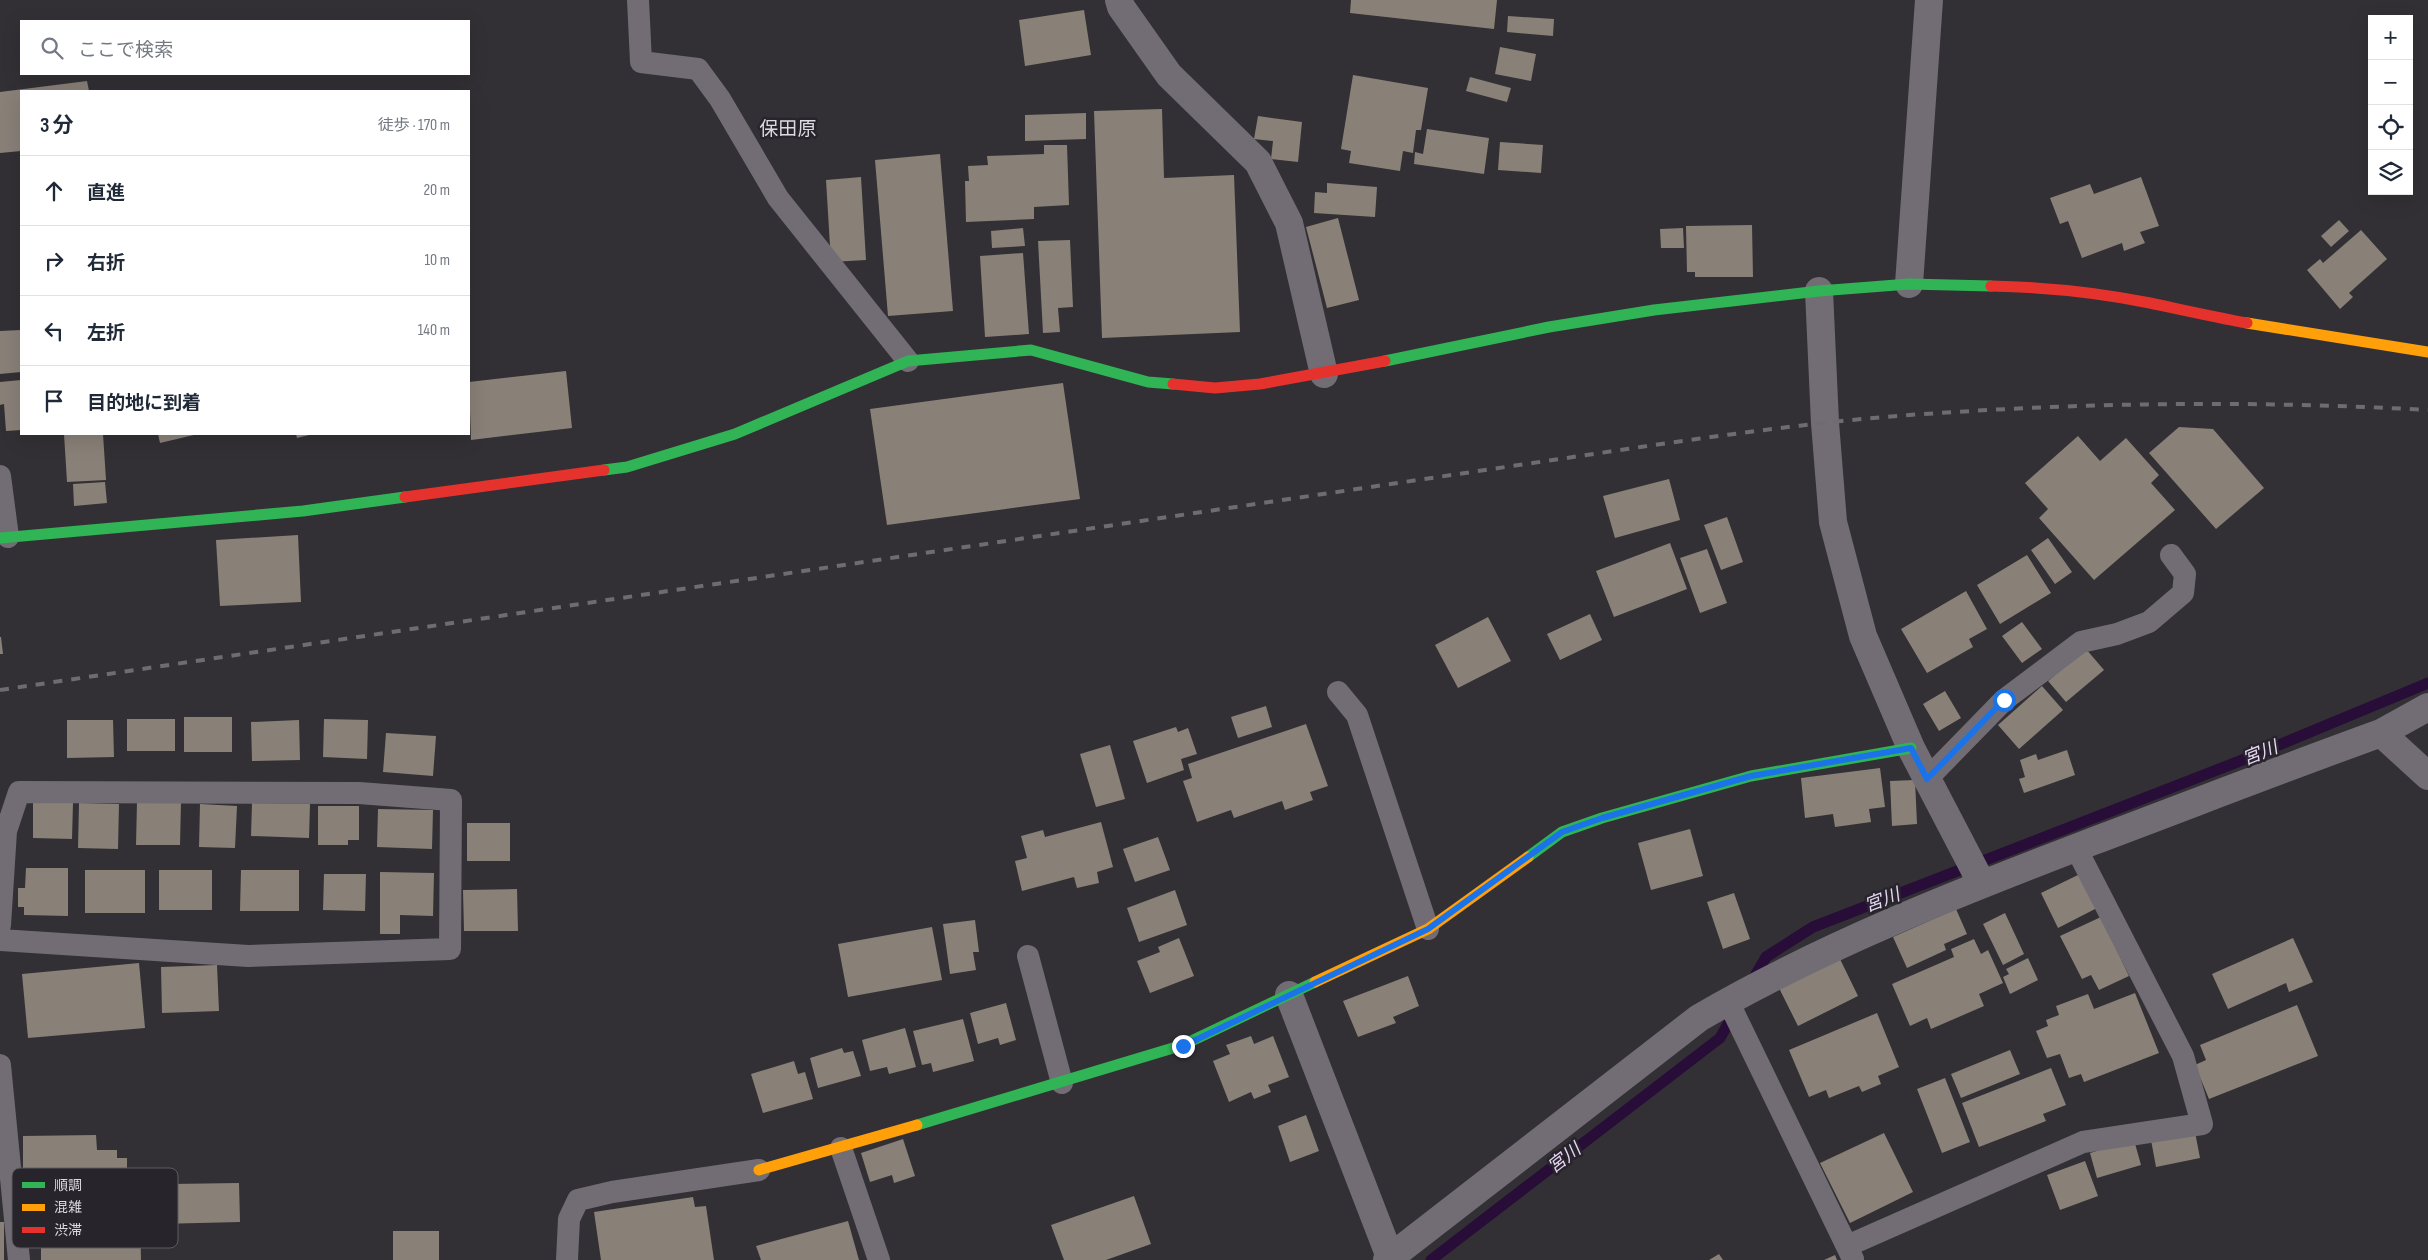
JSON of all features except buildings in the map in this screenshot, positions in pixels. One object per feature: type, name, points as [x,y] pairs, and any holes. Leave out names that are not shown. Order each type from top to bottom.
[{"type":"street","points":[[1119,0],[1121,7],[1168,75],[1258,162],[1289,224],[1324,374]]},
{"type":"street","points":[[1909,284],[1929,0]]},
{"type":"street","points":[[4,537],[303,511],[628,467],[735,434],[908,361],[1031,350],[1148,382],[1215,388],[1260,384],[1324,374],[1568,324],[1654,310],[1819,291],[1909,284],[2028,287],[2149,303],[2213,317],[2428,352]]},
{"type":"street","points":[[1819,291],[1825,423],[1833,522],[1863,636],[1911,748],[1973,866]]},
{"type":"street","points":[[1289,996],[1388,1258],[1699,1018],[1728,1001],[1814,958],[1973,866],[2076,848],[2381,733],[2428,707]]},
{"type":"street","points":[[2381,733],[2428,776]]},
{"type":"street","points":[[759,1170],[841,1148],[1183,1046],[1428,929],[1562,832],[1602,818],[1751,776],[1911,748]]},
{"type":"lane","points":[[638,0],[641,62],[698,69],[720,99],[778,198],[908,361]]},
{"type":"lane","points":[[0,476],[4,537]]},
{"type":"lane","points":[[1927,779],[2004,700],[2081,642],[2117,634],[2149,622],[2183,593],[2185,574],[2171,555]]},
{"type":"lane","points":[[1338,692],[1357,715],[1428,929]]},
{"type":"lane","points":[[0,925],[6,831],[19,792],[359,794],[451,800],[450,949],[248,956],[0,940]]},
{"type":"lane","points":[[1728,1001],[1850,1253],[2083,1142],[2202,1124],[2183,1056],[2076,848]]},
{"type":"lane","points":[[1028,956],[1062,1083]]},
{"type":"lane","points":[[0,1065],[12,1188]]},
{"type":"lane","points":[[841,1148],[879,1260]]},
{"type":"lane","points":[[567,1260],[569,1219],[578,1200],[612,1192],[759,1170]]},
{"type":"waterway","name":"宮川","points":[[1752,981],[1766,957],[1813,927],[2250,757],[2428,683]]},
{"type":"waterway","name":"宮川","points":[[1431,1260],[1720,1038],[1734,1013]]},
{"type":"railway","points":[[0,690],[1627,449],[1822,423],[2001,409],[2123,405],[2245,404],[2428,410]]},
{"type":"traffic: fast","points":[[1385,361],[1549,327],[1654,310],[1819,291],[1909,284],[1991,286]]},
{"type":"traffic: fast","points":[[604,470],[627,467],[735,434],[908,361],[1031,350],[1148,382],[1173,384]]},
{"type":"traffic: fast","points":[[0,538],[303,511],[405,497]]},
{"type":"traffic: fast","points":[[1528,857],[1562,832],[1602,818],[1751,776],[1911,748]]},
{"type":"traffic: fast","points":[[917,1125],[1183,1045],[1315,982]]},
{"type":"traffic: slow","points":[[2247,323],[2428,352]]},
{"type":"traffic: slow","points":[[1315,982],[1428,929],[1528,857]]},
{"type":"traffic: slow","points":[[759,1170],[917,1125]]},
{"type":"traffic: jam","points":[[1991,286],[2050,289],[2112,296],[2247,323]]},
{"type":"traffic: jam","points":[[1173,384],[1215,388],[1260,384],[1385,361]]},
{"type":"traffic: jam","points":[[405,497],[604,470]]},
{"type":"district","name":"保田原","points":[[788,128]]},
{"type":"route","points":[[1183,1046],[1428,929],[1526,856],[1562,832],[1602,818],[1751,776],[1911,748],[1927,779],[2004,700]]}]
